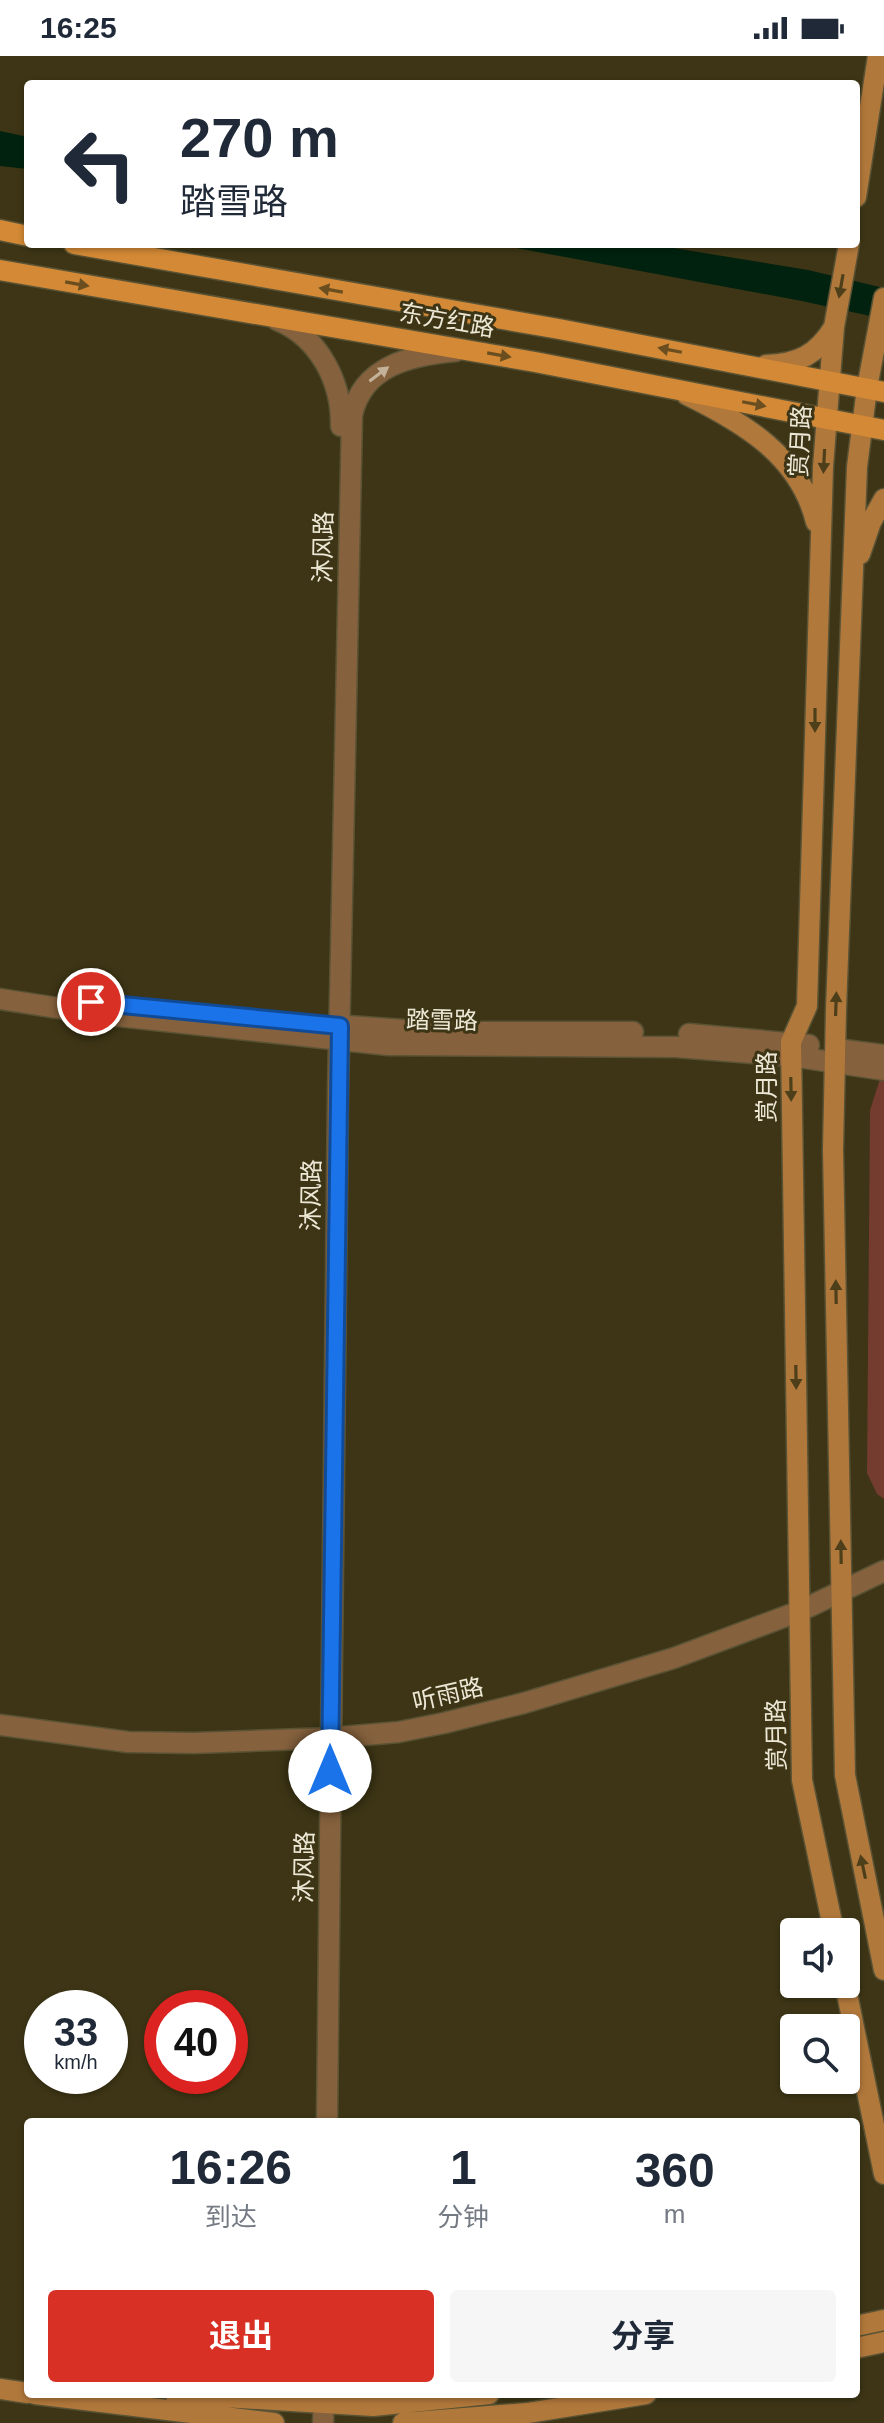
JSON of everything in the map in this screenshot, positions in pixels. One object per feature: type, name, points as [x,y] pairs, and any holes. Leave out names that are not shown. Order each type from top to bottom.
[{"type":"main road","points":[[860,171],[878,56]]},
{"type":"main road","points":[[0,230],[24,235]]},
{"type":"main road","name":"东方红路","points":[[96,248],[876,390]]},
{"type":"main road","name":"赏月路","points":[[831,1918],[802,1780],[791,1049],[807,1006],[826,418],[834,327],[847,248]]},
{"type":"main road","name":"东方红路","points":[[0,270],[469,350],[884,430]]},
{"type":"main road","points":[[884,298],[876,390],[861,425],[857,467],[835,1055],[834,1166],[845,1775],[884,1970]]},
{"type":"main road","points":[[751,365],[790,364],[805,359],[817,350],[834,327]]},
{"type":"main road","points":[[673,388],[749,428],[773,447],[804,489],[821,544]]},
{"type":"main road","points":[[853,581],[862,545],[884,499]]},
{"type":"main road","points":[[848,1998],[884,2174]]},
{"type":"main road","points":[[860,2325],[884,2320]]},
{"type":"main road","points":[[860,2347],[884,2342]]},
{"type":"main road","points":[[0,2375],[24,2378]]},
{"type":"main road","points":[[0,2389],[24,2392]]},
{"type":"main road","points":[[68,2398],[274,2423]]},
{"type":"main road","points":[[219,2398],[318,2407],[373,2406],[450,2398]]},
{"type":"main road","points":[[403,2423],[527,2413],[621,2398]]},
{"type":"street","name":"沐风路","points":[[262,314],[293,327],[315,348],[333,377],[341,403],[324,1744],[315,2118]]},
{"type":"street","name":"沐风路","points":[[334,1032],[352,415],[355,403],[368,382],[391,365],[433,354],[469,350]]},
{"type":"street","name":"踏雪路","points":[[0,988],[334,1032]]},
{"type":"street","name":"踏雪路","points":[[0,999],[90,1013],[334,1032],[675,1033],[835,1055],[884,1055]]},
{"type":"street","name":"踏雪路","points":[[835,1055],[884,1070]]},
{"type":"street","name":"听雨路","points":[[842,1598],[884,1571]]},
{"type":"street","name":"听雨路","points":[[0,1737],[126,1752],[194,1754],[324,1744],[399,1732],[524,1703],[674,1658],[800,1617],[884,1583]]},
{"type":"street","name":"听雨路","points":[[0,1725],[128,1742],[324,1744]]},
{"type":"street","name":"沐风路","points":[[324,1744],[327,2118]]},
{"type":"shaded area","points":[[0,131],[24,136],[24,169],[0,166]]},
{"type":"shaded area","points":[[517,248],[673,248],[808,270],[884,288],[884,319]]},
{"type":"shaded area","points":[[880,1079],[884,1079],[884,1499],[877,1494],[867,1473],[870,1110]]},
{"type":"route","points":[[91,1002],[340,1026],[330,1771]]}]
